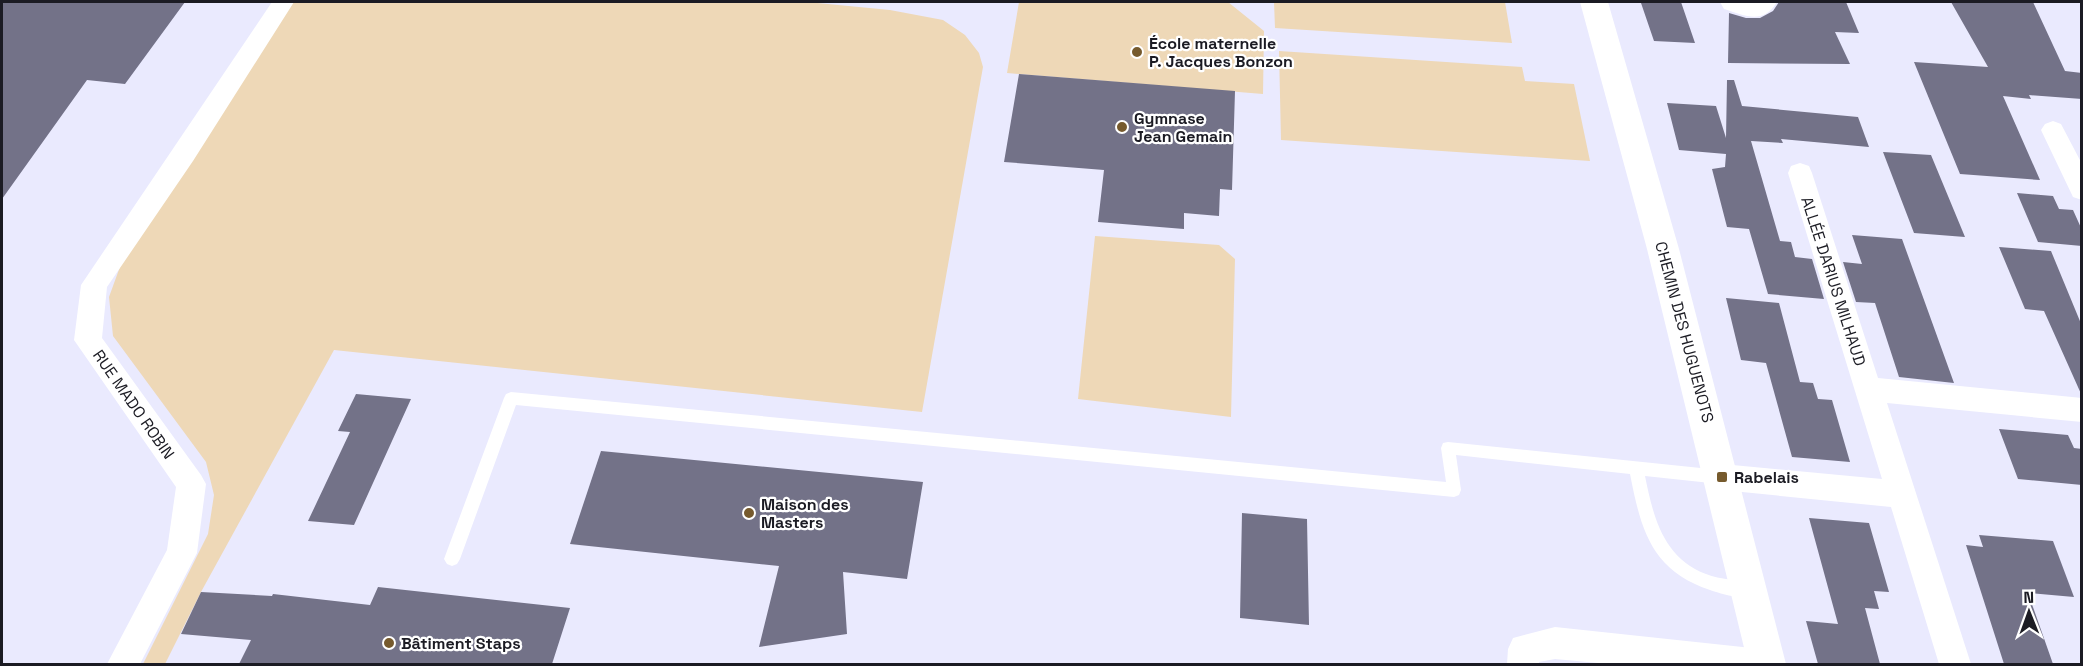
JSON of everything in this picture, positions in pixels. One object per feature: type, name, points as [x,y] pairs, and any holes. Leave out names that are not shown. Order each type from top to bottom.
[{"type":"street","name":"RUE MADO ROBIN","points":[[123,664],[182,552],[191,484],[88,340],[94,285],[184,154],[283,2]]},
{"type":"street","name":"CHEMIN DES HUGUENOTS","points":[[1594,2],[1663,249],[1722,477],[1767,664]]},
{"type":"street","points":[[1731,2],[1759,10],[1766,2]]},
{"type":"street","points":[[2054,130],[2082,190]]},
{"type":"street","name":"ALLÉE DARIUS MILHAUD","points":[[1800,173],[1955,664]]},
{"type":"street","name":"ALLÉE DARIUS MILHAUD","points":[[1868,389],[2082,410]]},
{"type":"street","points":[[1722,477],[1902,495]]},
{"type":"street","points":[[1523,664],[1524,649],[1555,643],[1752,664]]},
{"type":"lane","points":[[452,559],[511,398],[1454,490],[1448,448],[1722,477]]},
{"type":"lane","points":[[1636,468],[1650,527],[1671,561],[1697,580],[1717,587],[1749,590]]},
{"type":"shaded area","points":[[293,2],[807,2],[890,10],[943,20],[965,35],[979,53],[983,67],[922,412],[334,350],[201,592],[165,664],[143,664],[208,534],[214,495],[206,462],[113,336],[109,297],[121,264]]},
{"type":"shaded area","name":"École maternelle P. Jacques Bonzon","points":[[1019,2],[1228,2],[1264,31],[1263,94],[1007,73]]},
{"type":"shaded area","points":[[1274,2],[1505,2],[1512,43],[1275,28]]},
{"type":"shaded area","points":[[1279,51],[1522,67],[1525,81],[1574,84],[1590,161],[1281,140]]},
{"type":"shaded area","points":[[1095,236],[1219,245],[1235,259],[1231,417],[1078,399]]},
{"type":"building","points":[[2,2],[185,2],[125,84],[87,80],[2,199]]},
{"type":"building","points":[[1681,2],[1695,43],[1654,41],[1641,3]]},
{"type":"building","points":[[1779,2],[1846,2],[1859,33],[1835,32],[1850,64],[1728,63],[1729,13],[1746,18],[1760,18],[1773,11]]},
{"type":"building","points":[[1951,2],[2033,2],[2065,71],[2082,73],[2082,99],[2029,95],[2031,99],[2003,96],[2040,180],[1960,174],[1914,62],[1988,67]]},
{"type":"building","name":"Gymnase Jean Gemain","points":[[1019,74],[1235,91],[1232,190],[1220,189],[1219,216],[1184,213],[1184,229],[1098,222],[1104,170],[1004,162]]},
{"type":"building","points":[[1727,80],[1734,80],[1742,106],[1858,117],[1869,147],[1781,139],[1783,143],[1751,141],[1780,241],[1791,242],[1795,257],[1812,259],[1824,299],[1768,294],[1749,229],[1727,227],[1712,169],[1725,167],[1726,154],[1679,150],[1667,103],[1716,106],[1726,138]]},
{"type":"building","points":[[1883,152],[1931,155],[1965,237],[1914,233]]},
{"type":"building","points":[[2017,193],[2053,196],[2059,209],[2073,210],[2082,230],[2082,246],[2038,242]]},
{"type":"building","points":[[1852,235],[1902,239],[1954,383],[1899,377],[1875,303],[1856,302],[1843,262],[1862,264]]},
{"type":"building","points":[[1999,247],[2051,251],[2082,326],[2082,396],[2044,311],[2025,309]]},
{"type":"building","points":[[1726,298],[1779,303],[1800,382],[1813,383],[1818,399],[1832,400],[1850,462],[1792,457],[1766,363],[1741,360]]},
{"type":"building","points":[[356,394],[411,399],[354,525],[308,521],[350,432],[338,431]]},
{"type":"building","points":[[1999,429],[2068,435],[2074,448],[2082,449],[2082,485],[2018,479]]},
{"type":"building","name":"Maison des Masters","points":[[601,451],[923,482],[907,579],[843,572],[847,634],[759,647],[779,566],[570,544]]},
{"type":"building","points":[[1242,513],[1307,519],[1309,625],[1240,618]]},
{"type":"building","points":[[1809,518],[1869,523],[1889,592],[1874,591],[1879,609],[1865,608],[1880,664],[1818,664],[1806,621],[1838,624]]},
{"type":"building","points":[[1979,535],[2053,541],[2074,597],[2028,593],[2053,664],[2004,664],[1966,545],[1983,547]]},
{"type":"building","name":"Bâtiment Staps","points":[[378,587],[570,608],[552,664],[239,664],[251,640],[181,634],[201,592],[272,596],[273,594],[370,605]]},
{"type":"place","name":"École maternelle P. Jacques Bonzon","points":[[1137,52]]},
{"type":"place","name":"Gymnase Jean Gemain","points":[[1122,127]]},
{"type":"place","name":"Rabelais","points":[[1722,477]]},
{"type":"place","name":"Maison des Masters","points":[[749,513]]},
{"type":"place","name":"Bâtiment Staps","points":[[389,643]]}]
